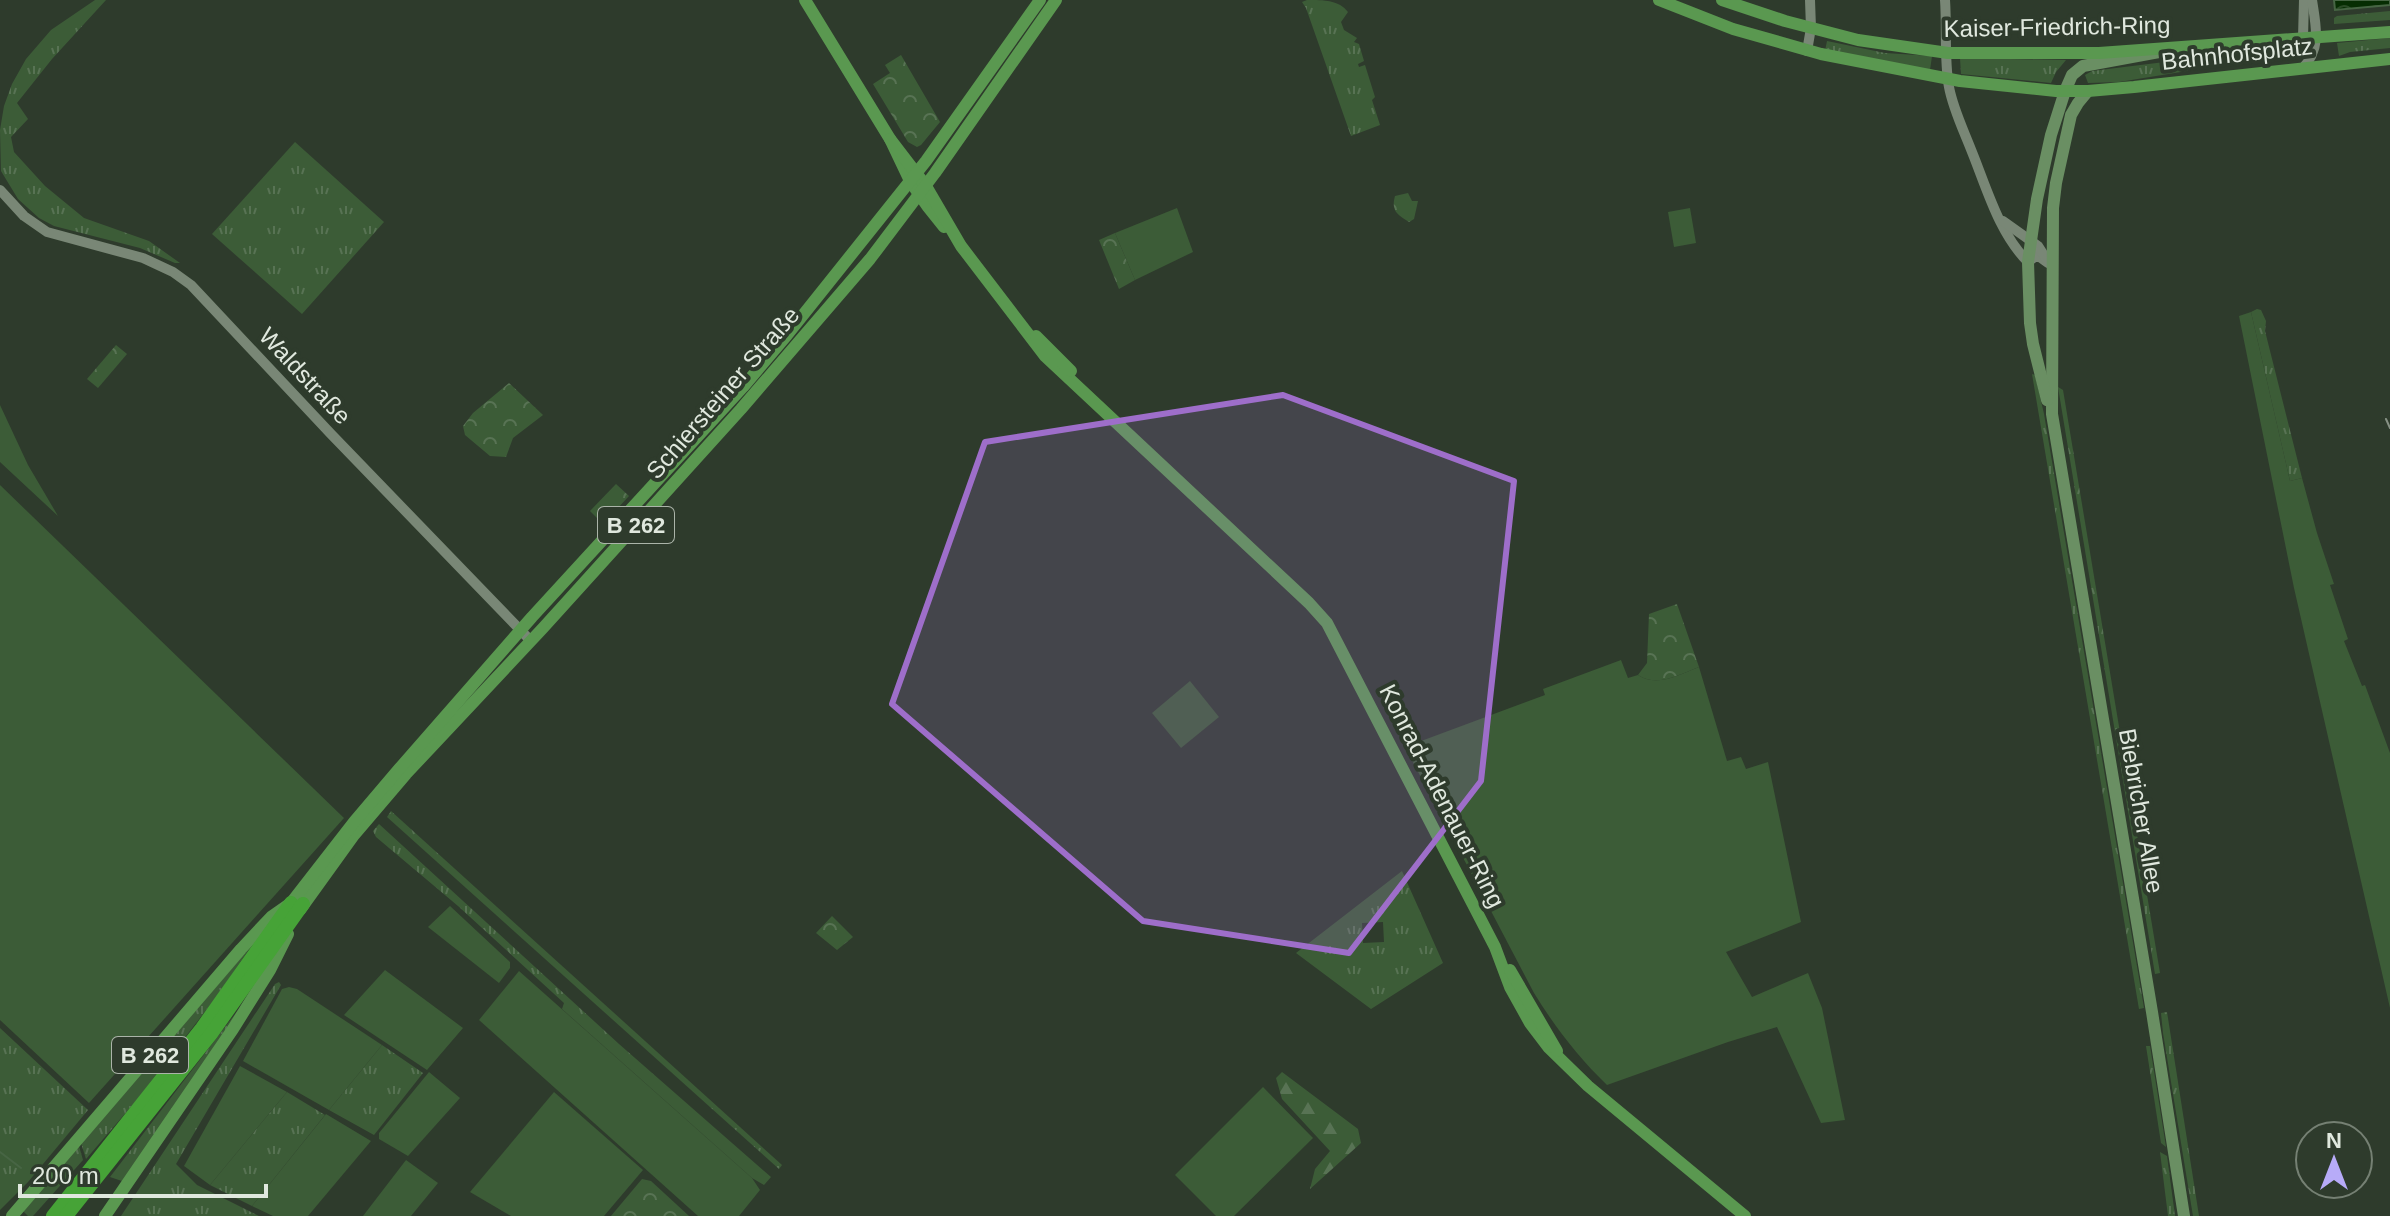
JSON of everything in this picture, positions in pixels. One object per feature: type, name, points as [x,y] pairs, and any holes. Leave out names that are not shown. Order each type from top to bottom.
[{"type":"highway","name":"B 262","points":[[106,1158],[259,946],[297,904]]},
{"type":"highway","name":"B 262","points":[[106,1158],[241,993],[297,904]]},
{"type":"highway","points":[[53,1216],[106,1158]]},
{"type":"highway","points":[[66,1216],[106,1158]]},
{"type":"main road","name":"Konrad-Adenauer-Ring","points":[[805,0],[913,177],[957,241],[1045,356],[1327,623],[1495,947],[1519,1005],[1542,1039],[1594,1092],[1745,1216]]},
{"type":"main road","name":"Schiersteiner Straße","points":[[357,824],[520,631],[762,366],[913,177],[1040,0]]},
{"type":"main road","name":"Schiersteiner Straße","points":[[357,824],[531,641],[741,409],[876,252],[1056,0]]},
{"type":"main road","name":"Kaiser-Friedrich-Ring","points":[[1659,0],[1743,33],[1875,66],[1948,79],[2088,91]]},
{"type":"main road","name":"Kaiser-Friedrich-Ring","points":[[1722,0],[1811,28],[1869,42],[1948,53],[2056,55],[2309,37]]},
{"type":"main road","name":"Bahnhofsplatz","points":[[2309,37],[2390,32]]},
{"type":"main road","name":"Biebricher Allee","points":[[2174,48],[2136,58],[2083,66],[2072,75],[2045,162],[2028,262],[2028,303],[2033,344],[2052,414],[2184,1216]]},
{"type":"main road","name":"Bahnhofsplatz","points":[[2088,91],[2390,59]]},
{"type":"main road","name":"Biebricher Allee","points":[[2052,414],[2050,267],[2053,208],[2072,112],[2088,91]]},
{"type":"main road","name":"Konrad-Adenauer-Ring","points":[[1026,329],[1055,353],[1090,396]]},
{"type":"main road","name":"B 262","points":[[105,1216],[257,992],[297,904],[357,824]]},
{"type":"main road","name":"B 262","points":[[12,1216],[241,949],[271,917],[297,904]]},
{"type":"street","points":[[1807,51],[1811,28],[1810,0]]},
{"type":"street","points":[[1945,0],[1948,79],[1952,100],[2013,245],[2028,262],[2037,255],[2050,267]]},
{"type":"street","points":[[2302,69],[2314,54],[2304,0]]},
{"type":"street","points":[[2309,37],[2312,0]]},
{"type":"street","name":"Waldstraße","points":[[0,180],[9,200]]},
{"type":"street","name":"Waldstraße","points":[[0,190],[24,216],[47,232],[143,258],[163,266],[191,285],[531,641]]},
{"type":"street","points":[[1999,216],[2031,240],[2041,250],[2050,267]]},
{"type":"highlighted area","points":[[1283,395],[1514,481],[1481,781],[1349,953],[1143,921],[892,704],[985,442]]},
{"type":"green space","points":[[95,0],[106,0],[17,103],[28,119],[11,137],[14,152],[45,186],[84,218],[149,241],[180,263],[140,248],[54,226],[39,218],[18,199],[1,171],[0,130],[12,84],[26,59],[51,30]]},
{"type":"green space","points":[[1302,2],[1336,3],[1348,12],[1341,22],[1344,30],[1357,38],[1354,42],[1359,44],[1364,61],[1358,64],[1359,67],[1365,65],[1380,125],[1351,136]]},
{"type":"green space","points":[[2390,11],[2390,20],[2334,24],[2337,16]]},
{"type":"green space","points":[[2390,38],[2390,48],[2339,56],[2337,43]]},
{"type":"green space","points":[[1827,41],[1885,53],[1932,56],[1930,70],[1825,51]]},
{"type":"green space","points":[[2302,45],[2308,52],[2303,57],[2119,82],[2088,83],[2085,75],[2092,71]]},
{"type":"green space","points":[[901,55],[940,122],[917,147],[908,142],[873,84],[890,73],[885,65]]},
{"type":"green space","points":[[1960,58],[2066,60],[2051,83],[1961,74]]},
{"type":"green space","points":[[295,142],[384,222],[302,314],[212,234]]},
{"type":"green space","points":[[1408,193],[1412,201],[1418,201],[1414,219],[1409,222],[1398,214],[1394,205],[1395,196]]},
{"type":"green space","points":[[1177,208],[1193,252],[1135,280],[1115,233]]},
{"type":"green space","points":[[1690,208],[1696,243],[1674,247],[1668,212]]},
{"type":"green space","points":[[1115,233],[1135,280],[1119,289],[1099,240]]},
{"type":"green space","points":[[2261,310],[2266,321],[2265,331],[2302,478],[2290,481],[2251,312]]},
{"type":"green space","points":[[2251,312],[2290,481],[2302,478],[2334,584],[2330,585],[2348,639],[2344,641],[2362,686],[2365,685],[2390,753],[2390,1008],[2294,588],[2239,316]]},
{"type":"green space","points":[[116,345],[127,354],[98,388],[87,379]]},
{"type":"green space","points":[[2032,374],[2035,375],[2044,414],[2144,1008],[2139,1009]]},
{"type":"green space","points":[[509,383],[543,415],[513,438],[506,457],[490,456],[465,435],[463,426],[473,413]]},
{"type":"green space","points":[[2058,387],[2063,390],[2160,973],[2155,974]]},
{"type":"green space","points":[[0,405],[28,465],[58,516],[0,462]]},
{"type":"green space","points":[[616,484],[629,496],[603,524],[590,511]]},
{"type":"green space","points":[[0,485],[344,818],[89,1103],[0,1020]]},
{"type":"green space","points":[[1677,604],[1699,667],[1661,680],[1645,679],[1638,675],[1647,663],[1649,614]]},
{"type":"green space","points":[[1621,660],[1628,678],[1638,675],[1645,679],[1661,680],[1699,667],[1727,761],[1741,757],[1746,769],[1768,762],[1801,922],[1726,952],[1752,997],[1808,973],[1822,1008],[1845,1120],[1821,1123],[1777,1027],[1607,1085],[1586,1064],[1534,993],[1405,747],[1545,695],[1543,689]]},
{"type":"green space","points":[[1190,681],[1219,717],[1181,748],[1152,713]]},
{"type":"green space","points":[[391,811],[782,1165],[779,1169],[387,817]]},
{"type":"green space","points":[[379,824],[619,1044],[771,1177],[764,1185],[752,1178],[562,1009],[564,1003],[458,906],[376,837],[373,831]]},
{"type":"green space","points":[[1402,871],[1443,963],[1371,1009],[1296,953]],"holes":[[[1383,922],[1384,942],[1363,943],[1362,923]]]},
{"type":"green space","points":[[450,906],[510,962],[510,968],[499,983],[428,927]]},
{"type":"green space","points":[[832,916],[853,937],[837,950],[816,933]]},
{"type":"green space","points":[[252,945],[217,996],[135,1102],[86,1159],[81,1143]]},
{"type":"green space","points":[[385,970],[463,1028],[427,1070],[344,1015]]},
{"type":"green space","points":[[519,971],[752,1178],[760,1190],[739,1216],[698,1216],[479,1020]]},
{"type":"green space","points":[[279,982],[281,985],[176,1164],[197,1185],[259,1216],[121,1216],[275,984]]},
{"type":"green space","points":[[282,989],[297,989],[382,1045],[329,1110],[243,1061]]},
{"type":"green space","points":[[245,1001],[125,1182],[110,1177]]},
{"type":"green space","points":[[2167,1012],[2199,1216],[2193,1216],[2163,1033],[2161,1013]]},
{"type":"green space","points":[[0,1028],[88,1110],[28,1182],[0,1210]]},
{"type":"green space","points":[[382,1045],[423,1073],[374,1135],[329,1110]]},
{"type":"green space","points":[[2146,1046],[2150,1046],[2166,1147],[2161,1143]]},
{"type":"green space","points":[[240,1066],[287,1092],[210,1185],[184,1166]]},
{"type":"green space","points":[[429,1072],[460,1098],[408,1156],[379,1139],[379,1133]]},
{"type":"green space","points":[[1282,1072],[1358,1129],[1361,1143],[1310,1189],[1315,1169],[1330,1151],[1282,1099],[1276,1078]]},
{"type":"green space","points":[[1263,1087],[1313,1138],[1234,1216],[1216,1216],[1175,1175]]},
{"type":"green space","points":[[287,1092],[325,1115],[252,1206],[210,1185]]},
{"type":"green space","points":[[554,1092],[643,1170],[604,1216],[511,1216],[470,1192]]},
{"type":"green space","points":[[326,1114],[371,1141],[308,1216],[273,1216],[252,1206]]},
{"type":"green space","points":[[79,1146],[83,1160],[33,1216],[28,1216],[23,1211]]},
{"type":"green space","points":[[2160,1152],[2167,1156],[2175,1216],[2168,1216]]},
{"type":"green space","points":[[406,1160],[438,1183],[411,1216],[363,1216]]},
{"type":"green space","points":[[642,1179],[651,1181],[689,1216],[611,1216]]},
{"type":"water","points":[[2334,0],[2390,0],[2390,5],[2335,10]]},
{"type":"waterway","points":[[0,1152],[21,1168]]},
{"type":"railway","points":[[2386,419],[2390,428]]}]
